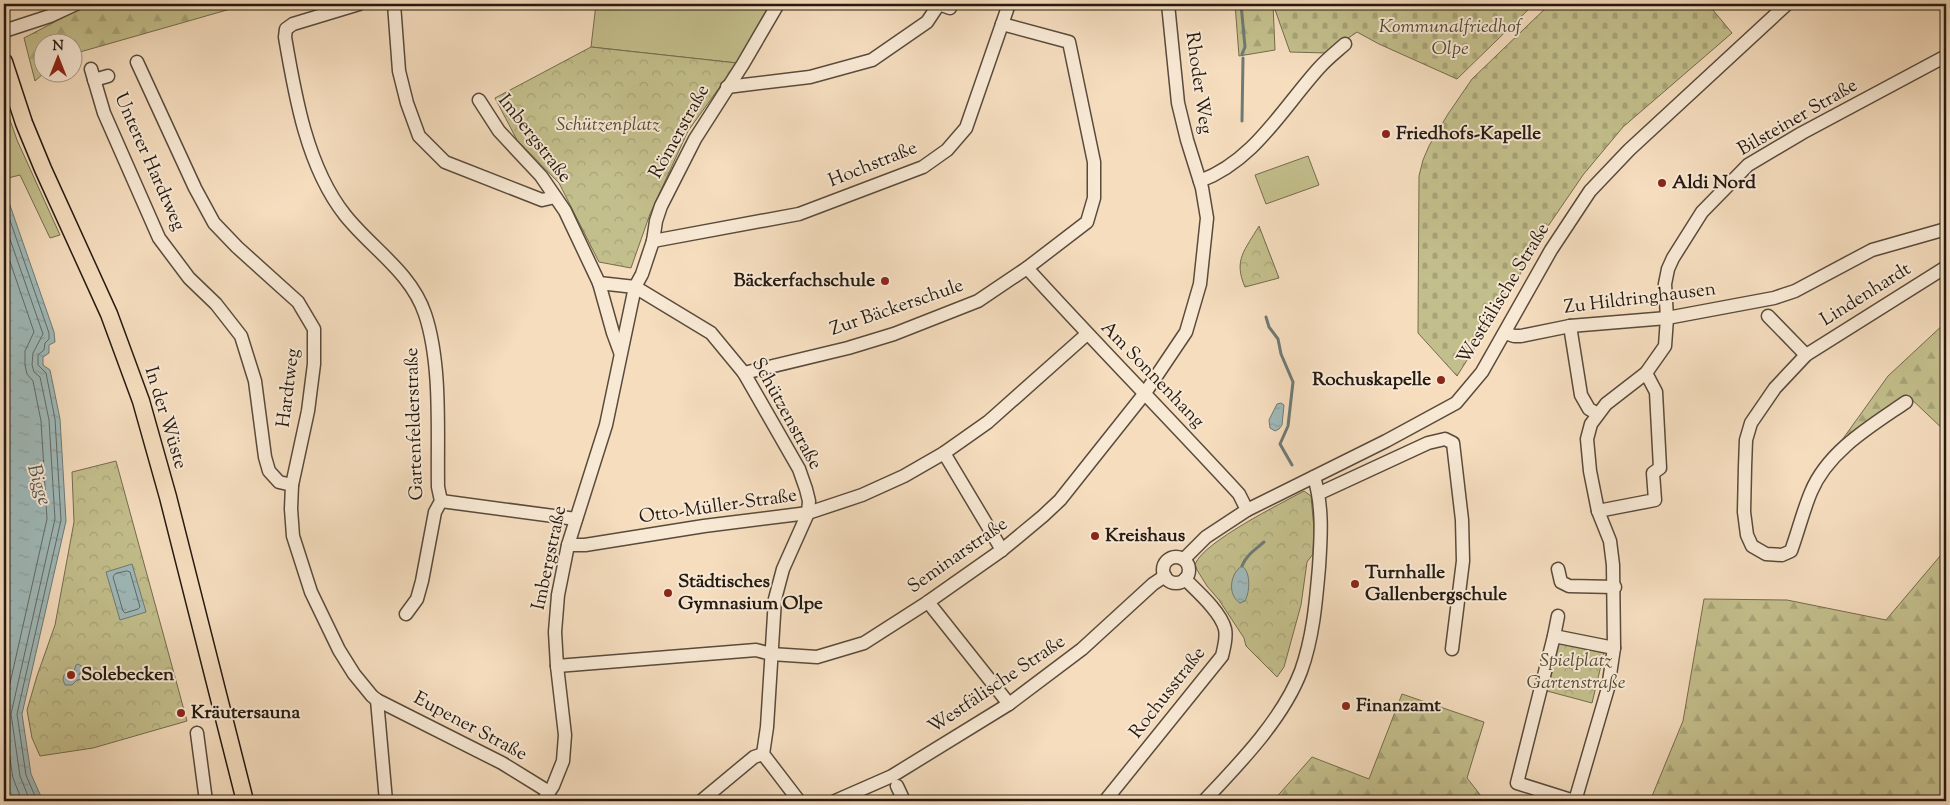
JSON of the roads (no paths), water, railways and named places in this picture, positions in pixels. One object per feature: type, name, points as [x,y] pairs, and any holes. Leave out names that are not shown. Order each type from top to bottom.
[{"type":"main road","name":"In der Wüste","points":[[4,62],[24,123],[109,314],[141,401],[245,801]]},
{"type":"street","points":[[4,31],[50,16],[76,4]]},
{"type":"street","name":"Gartenfelderstraße","points":[[359,4],[293,24],[286,29],[285,37],[296,97],[320,175],[334,200],[346,216],[404,277],[416,294],[425,314],[433,348],[438,487],[441,501],[436,512],[417,599],[406,614]]},
{"type":"street","points":[[394,4],[399,71],[406,103],[419,136],[445,162],[542,200],[556,197]]},
{"type":"street","name":"Römerstraße","points":[[635,288],[642,274],[653,241],[656,221],[661,206],[695,139],[743,64],[778,4]]},
{"type":"street","points":[[727,87],[810,77],[872,60],[927,22],[939,4],[950,8]]},
{"type":"street","name":"Hochstraße","points":[[653,241],[799,214],[923,167],[947,150],[966,128],[1009,4]]},
{"type":"street","name":"Rhoder Weg","points":[[1168,4],[1178,104],[1186,140],[1205,199],[1206,224]]},
{"type":"street","name":"Westfälische Straße","points":[[1184,559],[1206,537],[1247,510],[1386,441],[1456,403],[1482,372],[1551,250],[1590,191],[1629,150],[1787,4]]},
{"type":"street","name":"Zur Bäckerschule","points":[[744,372],[848,348],[894,334],[978,301],[1027,268],[1087,222],[1094,198],[1094,162],[1069,42],[1002,24]]},
{"type":"street","points":[[1200,181],[1218,172],[1258,143],[1320,67],[1345,44]]},
{"type":"street","name":"Bilsteiner Straße","points":[[1598,511],[1590,472],[1587,439],[1591,424],[1606,404],[1646,373],[1665,346],[1667,318],[1665,284],[1668,270],[1673,258],[1702,212],[1748,164],[1946,56]]},
{"type":"street","name":"Hardtweg","points":[[137,62],[195,188],[214,224],[237,248],[298,302],[314,329],[314,364],[308,411],[292,485],[290,509],[293,536],[311,592],[339,650],[375,698]]},
{"type":"street","name":"Unterer Hardtweg","points":[[108,76],[92,75],[104,113],[159,238],[188,278],[216,304],[241,336],[255,381],[265,457],[269,472],[279,482],[292,485]]},
{"type":"street","name":"Imbergstraße","points":[[480,100],[499,131],[541,176],[565,211],[599,283],[620,352]]},
{"type":"street","name":"Seminarstraße","points":[[557,666],[756,650],[771,654],[817,657],[864,642],[928,602],[1002,550],[1060,500],[1146,393],[1186,332],[1200,284],[1206,224]]},
{"type":"street","name":"Zu Hildringhausen","points":[[1505,333],[1521,336],[1570,326],[1667,318],[1774,298],[1795,291],[1872,250],[1945,232]]},
{"type":"street","name":"Lindenhardt","points":[[1906,402],[1852,439],[1818,478],[1811,492],[1791,551],[1782,555],[1766,554],[1752,546],[1747,535],[1744,512],[1746,440],[1751,423],[1759,409],[1775,388],[1806,355],[1946,267]]},
{"type":"street","name":"Am Sonnenhang","points":[[1027,268],[1086,334],[1146,393],[1239,494],[1247,510]]},
{"type":"street","points":[[599,283],[635,288]]},
{"type":"street","name":"Imbergstraße","points":[[546,797],[562,761],[566,734],[557,666],[555,632],[568,545],[606,425],[635,288]]},
{"type":"street","name":"Schützenstraße","points":[[635,288],[711,333],[744,372],[799,469],[809,501],[808,513]]},
{"type":"street","points":[[1768,316],[1806,355]]},
{"type":"street","points":[[1570,326],[1581,395],[1589,409],[1598,414]]},
{"type":"street","name":"Otto-Müller-Straße","points":[[568,545],[585,545],[704,526],[808,513],[862,496],[904,476],[944,453],[988,422],[1086,334]]},
{"type":"street","points":[[1558,616],[1517,783],[1574,801],[1608,688],[1614,648],[1614,587],[1610,541],[1598,511],[1655,500],[1653,473],[1660,468],[1656,392],[1646,373]]},
{"type":"street","points":[[1318,491],[1322,492],[1346,482],[1388,460],[1428,443],[1445,439],[1453,443],[1457,469],[1463,561],[1452,649]]},
{"type":"street","points":[[944,453],[1002,550]]},
{"type":"street","points":[[1204,801],[1268,729],[1300,672],[1309,643],[1315,612],[1321,524],[1318,491],[1314,477]]},
{"type":"street","points":[[441,501],[576,519]]},
{"type":"street","points":[[799,801],[763,754],[767,727],[775,599],[783,569],[808,513]]},
{"type":"street","points":[[1177,557],[1184,559],[1189,568],[1185,579],[1176,583],[1172,582],[1165,576],[1164,566],[1168,559],[1177,557]]},
{"type":"street","points":[[1558,569],[1561,582],[1569,586],[1614,587]]},
{"type":"street","name":"Westfälische Straße","points":[[835,801],[892,776],[1008,704],[1082,649],[1153,584],[1165,576]]},
{"type":"street","name":"Rochusstraße","points":[[1105,801],[1222,656],[1225,645],[1225,627],[1205,599],[1185,579]]},
{"type":"street","points":[[928,602],[1008,704]]},
{"type":"street","points":[[1554,636],[1614,648]]},
{"type":"street","points":[[375,698],[386,801]]},
{"type":"street","name":"Eupener Straße","points":[[375,698],[502,763],[546,797]]},
{"type":"street","points":[[197,733],[206,801]]},
{"type":"street","points":[[701,801],[754,756],[763,754]]},
{"type":"street","points":[[897,786],[904,801]]},
{"type":"water","name":"Bigge","points":[[4,188],[54,332],[55,342],[49,345],[49,353],[43,357],[43,365],[50,370],[60,419],[66,521],[22,714],[31,774],[43,801],[4,801]]},
{"type":"water","points":[[1281,403],[1284,405],[1282,425],[1275,431],[1270,428],[1269,420],[1277,404]]},
{"type":"water","points":[[132,564],[146,612],[120,620],[106,572]]},
{"type":"water","points":[[1242,566],[1247,573],[1249,588],[1245,601],[1240,603],[1233,595],[1232,584],[1235,574]]},
{"type":"water","name":"Solebecken","points":[[78,664],[83,667],[79,675],[83,675],[85,679],[77,680],[72,685],[65,685],[64,675],[74,671]]},
{"type":"waterway","points":[[1241,4],[1245,47],[1242,54]]},
{"type":"waterway","points":[[1242,121],[1243,58]]},
{"type":"waterway","points":[[1266,317],[1269,327],[1278,339],[1281,354],[1293,382],[1288,426],[1280,444],[1292,465]]},
{"type":"waterway","points":[[1242,566],[1249,555],[1264,542]]},
{"type":"place","name":"Friedhofs-Kapelle","points":[[1386,134]]},
{"type":"place","name":"Aldi Nord","points":[[1662,183]]},
{"type":"place","name":"Bäckerfachschule","points":[[885,281]]},
{"type":"place","name":"Rochuskapelle","points":[[1441,380]]},
{"type":"place","name":"Kreishaus","points":[[1095,536]]},
{"type":"place","name":"Turnhalle Gallenbergschule","points":[[1355,584]]},
{"type":"place","name":"Städtisches Gymnasium Olpe","points":[[668,593]]},
{"type":"place","name":"Solebecken","points":[[71,675]]},
{"type":"place","name":"Finanzamt","points":[[1346,706]]},
{"type":"place","name":"Kräutersauna","points":[[181,713]]},
{"type":"park label","name":"Kommunalfriedhof Olpe","points":[[1450,38]]},
{"type":"park label","name":"Schützenplatz","points":[[608,125]]},
{"type":"park label","name":"Spielplatz Gartenstraße","points":[[1576,672]]}]
